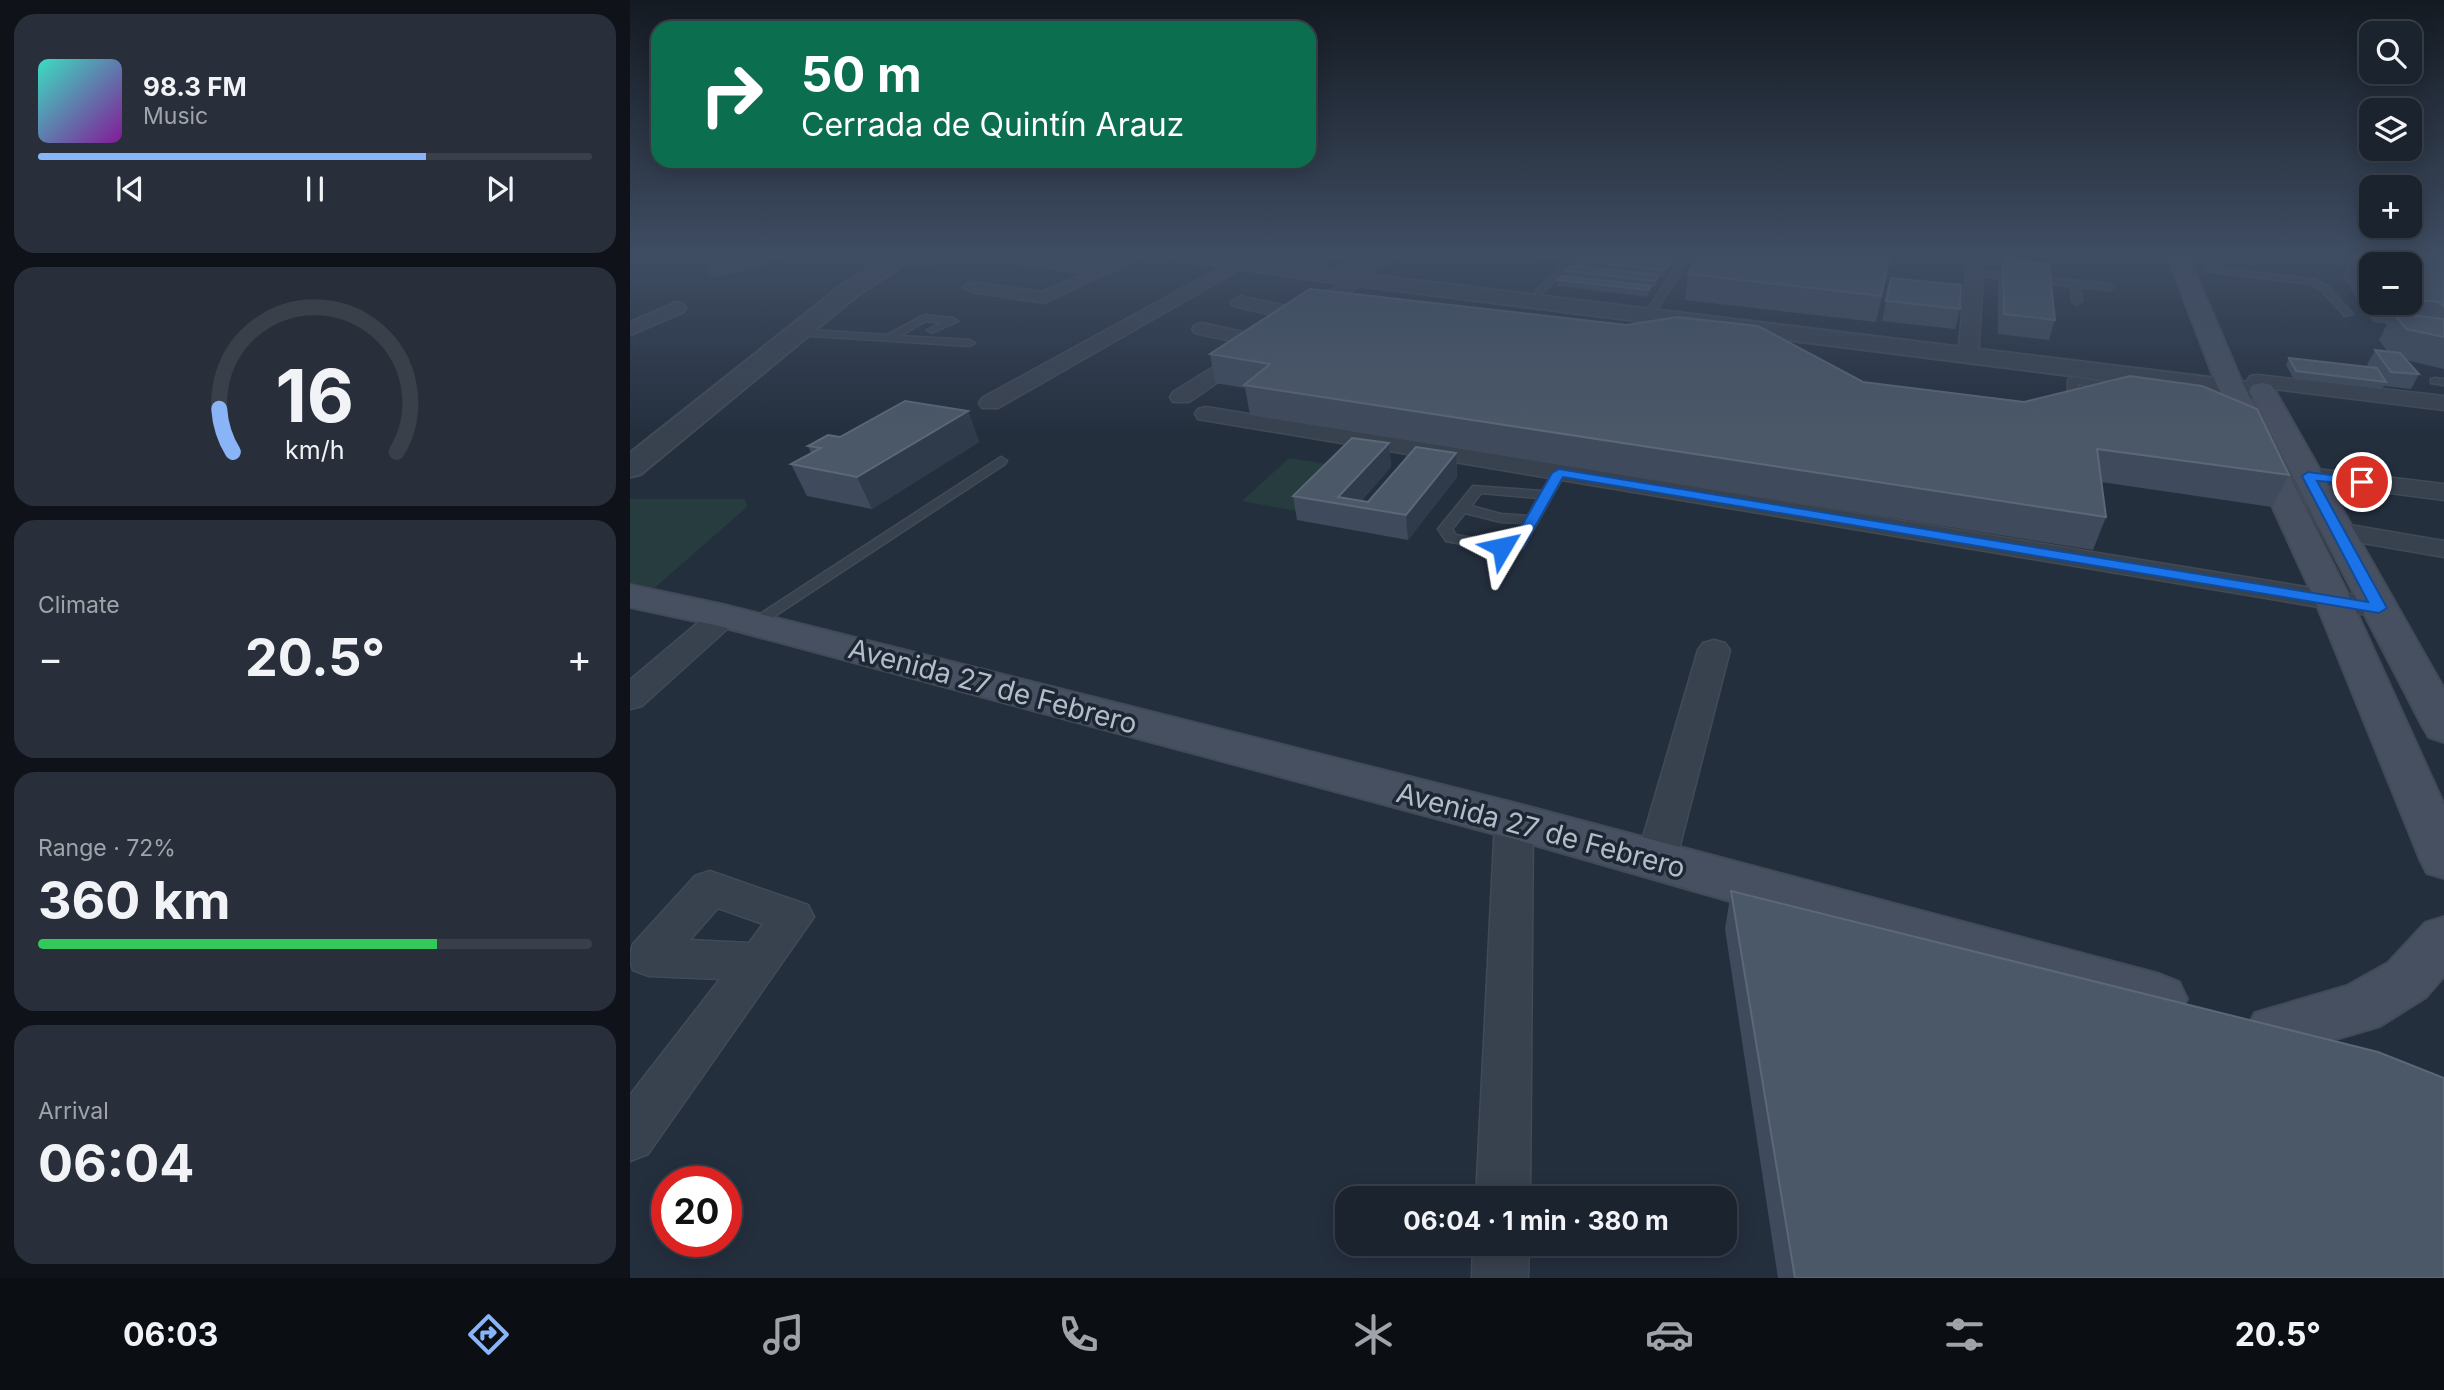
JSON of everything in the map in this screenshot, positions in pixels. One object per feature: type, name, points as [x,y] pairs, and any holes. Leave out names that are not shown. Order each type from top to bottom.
[{"type":"main road","points":[[2212,314],[2239,398],[2333,600],[2444,859]]},
{"type":"main road","points":[[2239,398],[2308,476],[2444,727]]},
{"type":"main road","name":"Avenida 27 de Febrero","points":[[630,597],[738,620],[1514,821],[2235,1020],[2340,1054]]},
{"type":"main road","points":[[2235,1020],[2360,1008],[2406,980],[2444,939]]},
{"type":"street","points":[[630,329],[664,314]]},
{"type":"street","points":[[630,468],[819,314]]},
{"type":"street","points":[[990,402],[1144,314]]},
{"type":"street","points":[[1297,314],[1304,315]]},
{"type":"street","points":[[1664,314],[1912,344],[2239,398],[2444,414]]},
{"type":"street","points":[[1969,346],[1972,314]]},
{"type":"street","points":[[1181,397],[1304,315]]},
{"type":"street","points":[[1202,329],[1263,342]]},
{"type":"street","points":[[1912,344],[1969,346],[2239,398],[2444,403]]},
{"type":"street","points":[[1206,414],[1552,484],[2379,608]]},
{"type":"street","points":[[2308,476],[2444,492]]},
{"type":"street","points":[[2337,531],[2444,549]]},
{"type":"street","points":[[630,698],[738,620]]},
{"type":"street","points":[[1656,860],[1714,650]]},
{"type":"street","points":[[1503,1186],[1514,821]]},
{"type":"street","points":[[630,1136],[760,962]]},
{"type":"street","points":[[1500,1278],[1501,1256]]},
{"type":"lane","points":[[889,338],[924,318],[953,321],[932,330]]},
{"type":"lane","points":[[796,332],[970,343]]},
{"type":"lane","points":[[2087,408],[2073,408],[2073,380],[2186,395]]},
{"type":"lane","points":[[738,620],[1001,461]]},
{"type":"lane","points":[[1552,484],[1518,545],[1502,547],[1451,538],[1445,529],[1478,489],[1552,484]]},
{"type":"lane","points":[[1462,508],[1501,518],[1532,520]]},
{"type":"green space","points":[[1289,458],[1341,466],[1296,511],[1242,501]]},
{"type":"green space","points":[[630,499],[745,499],[747,507],[643,598],[630,596]]},
{"type":"building","points":[[1272,314],[1527,314],[1627,325],[1677,317],[1758,326],[1863,382],[2024,402],[2130,376],[2202,386],[2257,409],[2289,475],[2097,449],[2106,517],[1244,385],[1270,364],[1210,354]]},
{"type":"building","points":[[2004,314],[2054,314],[2055,320]]},
{"type":"building","points":[[2395,315],[2444,319],[2444,337],[2406,329]]},
{"type":"building","points":[[2375,350],[2400,353],[2419,374],[2391,372]]},
{"type":"building","points":[[2289,358],[2377,368],[2386,382],[2296,371]]},
{"type":"building","points":[[905,401],[968,411],[857,477],[791,464],[821,448],[808,446],[828,435],[840,437]]},
{"type":"building","points":[[1352,438],[1389,443],[1338,497],[1368,502],[1416,447],[1456,453],[1406,515],[1293,496]]},
{"type":"building","points":[[1731,891],[2378,1052],[2444,1078],[2444,1278],[1795,1278]]},
{"type":"route","points":[[1502,547],[1518,545],[1559,473],[2379,608],[2308,476],[2362,482]]}]
